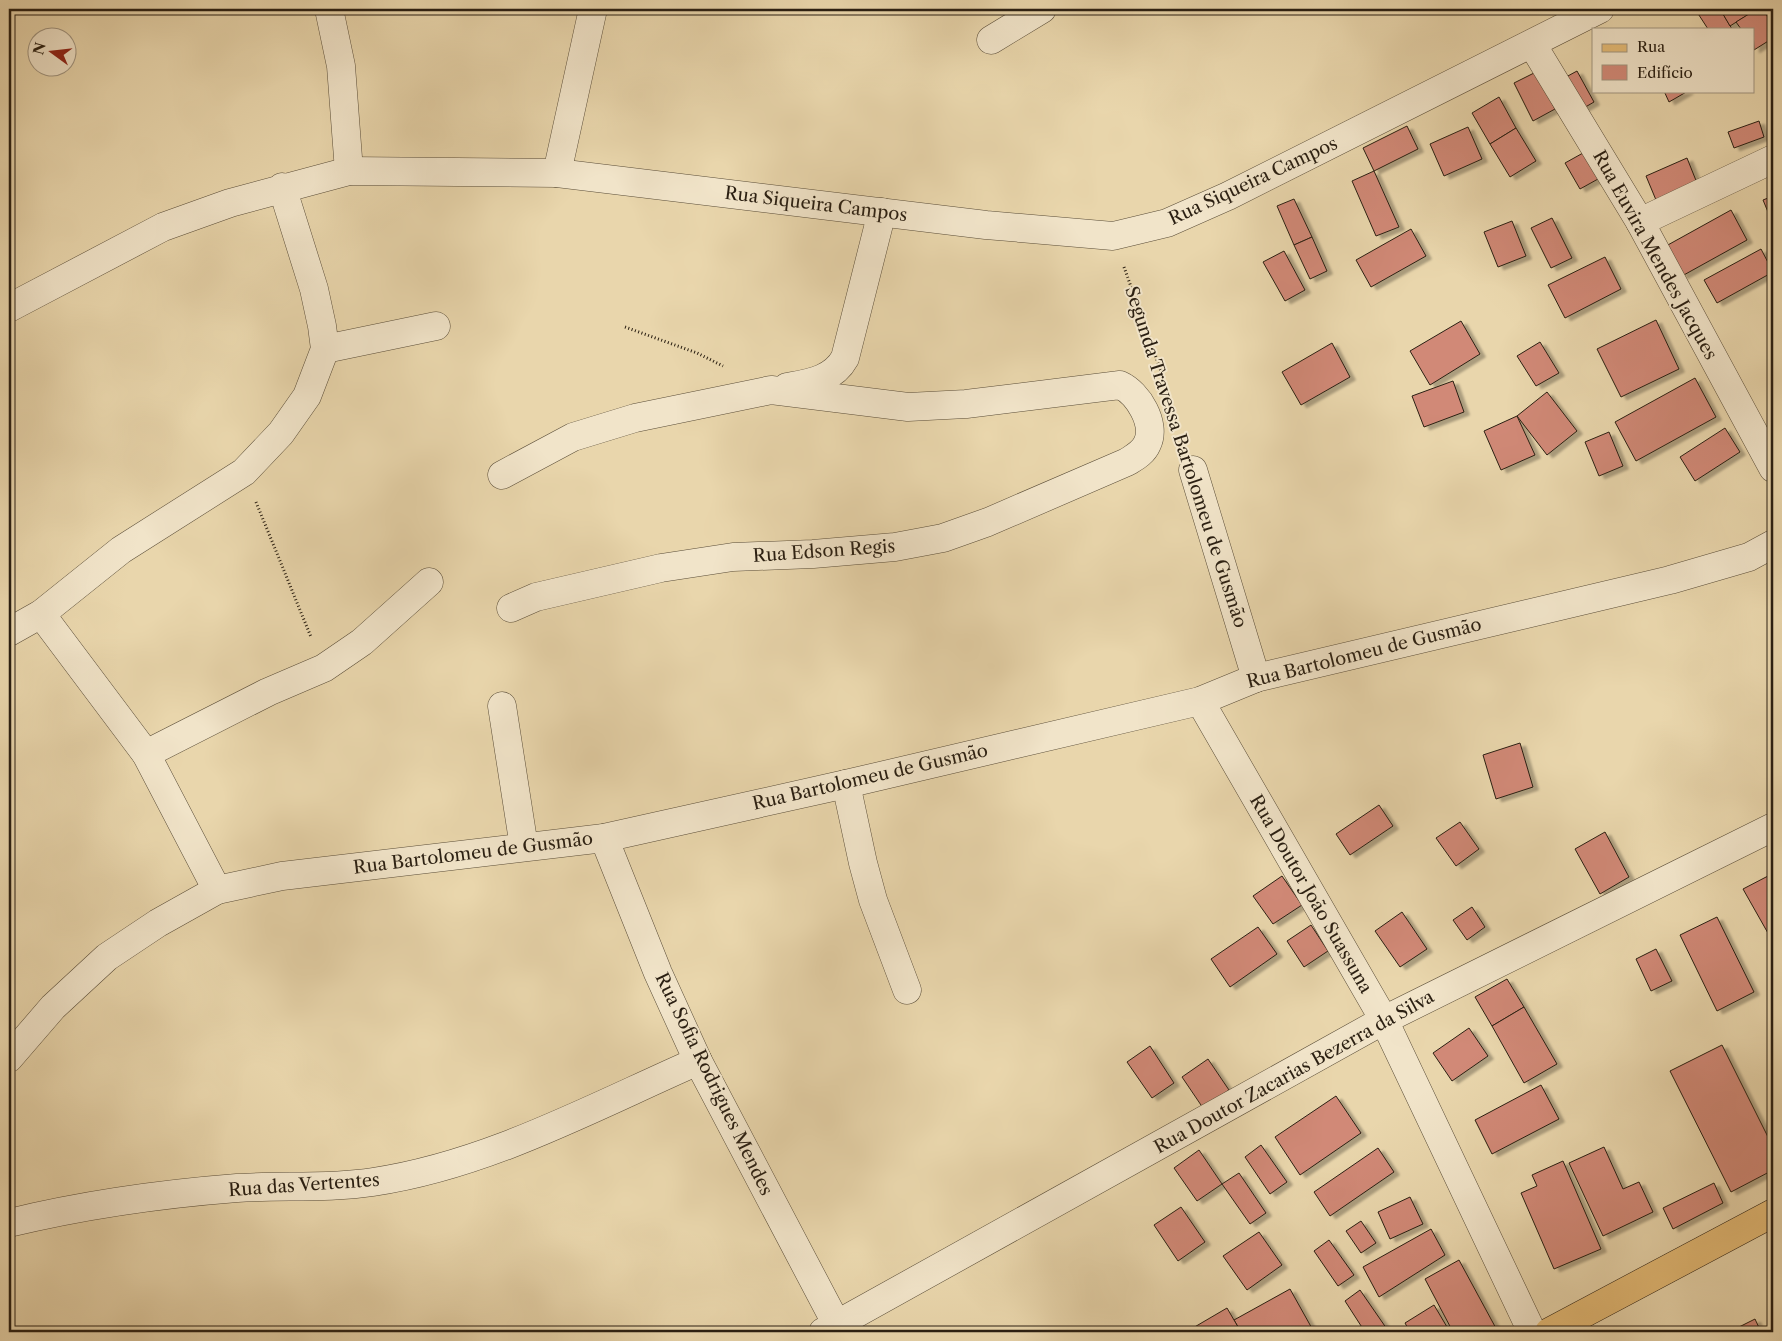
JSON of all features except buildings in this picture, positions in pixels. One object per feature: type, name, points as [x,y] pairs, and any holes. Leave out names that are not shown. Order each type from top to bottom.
[{"type":"main road","points":[[1549,1332],[1773,1213]]},
{"type":"street","points":[[329,9],[341,66],[349,171]]},
{"type":"street","points":[[557,173],[593,9]]},
{"type":"street","points":[[991,40],[1042,9]]},
{"type":"street","name":"Rua Siqueira Campos","points":[[9,308],[163,227],[282,187],[349,171],[557,173],[986,226],[1113,236],[1166,223],[1219,200],[1600,9]]},
{"type":"street","name":"Rua Euvira Mendes Jacques","points":[[1532,44],[1640,222],[1773,468]]},
{"type":"street","points":[[1640,222],[1773,159]]},
{"type":"street","points":[[9,632],[41,614],[121,550],[244,472],[281,432],[307,396],[325,348],[314,289],[282,187]]},
{"type":"street","points":[[502,474],[573,437],[635,418],[822,378],[840,367],[849,345],[882,212]]},
{"type":"street","points":[[325,348],[436,326]]},
{"type":"street","name":"Rua Edson Regis","points":[[510,608],[536,597],[661,568],[733,557],[813,554],[895,547],[944,538],[988,522],[1127,462],[1142,452],[1148,443],[1150,433],[1146,415],[1136,396],[1128,388],[1120,385],[966,404],[908,407],[770,390]]},
{"type":"street","name":"Segunda Travessa Bartolomeu de Gusmão","points":[[1193,470],[1256,678]]},
{"type":"street","name":"Rua Bartolomeu de Gusmão","points":[[9,1058],[53,1007],[106,957],[158,923],[217,890],[282,876],[604,838],[846,784],[1200,701],[1256,678],[1670,580],[1749,557],[1773,544]]},
{"type":"street","points":[[146,754],[260,696],[324,668],[362,642],[429,582]]},
{"type":"street","points":[[41,614],[146,754],[217,890]]},
{"type":"street","name":"Rua Doutor João Suassuna","points":[[1200,701],[1384,1020],[1532,1332]]},
{"type":"street","points":[[502,706],[524,847]]},
{"type":"street","points":[[846,784],[873,900],[907,990]]},
{"type":"street","name":"Rua Doutor Zacarias Bezerra da Silva","points":[[830,1329],[1384,1020],[1773,827]]},
{"type":"street","name":"Rua Sofia Rodrigues Mendes","points":[[604,838],[658,973],[698,1061],[830,1329]]},
{"type":"street","name":"Rua das Vertentes","points":[[9,1223],[63,1210],[237,1188],[333,1186],[411,1175],[455,1164],[529,1136],[698,1061]]},
{"type":"path","name":"Segunda Travessa Bartolomeu de Gusmão","points":[[1113,236],[1165,385]]},
{"type":"path","points":[[625,327],[697,353],[770,390]]},
{"type":"path","points":[[244,472],[324,668]]}]
